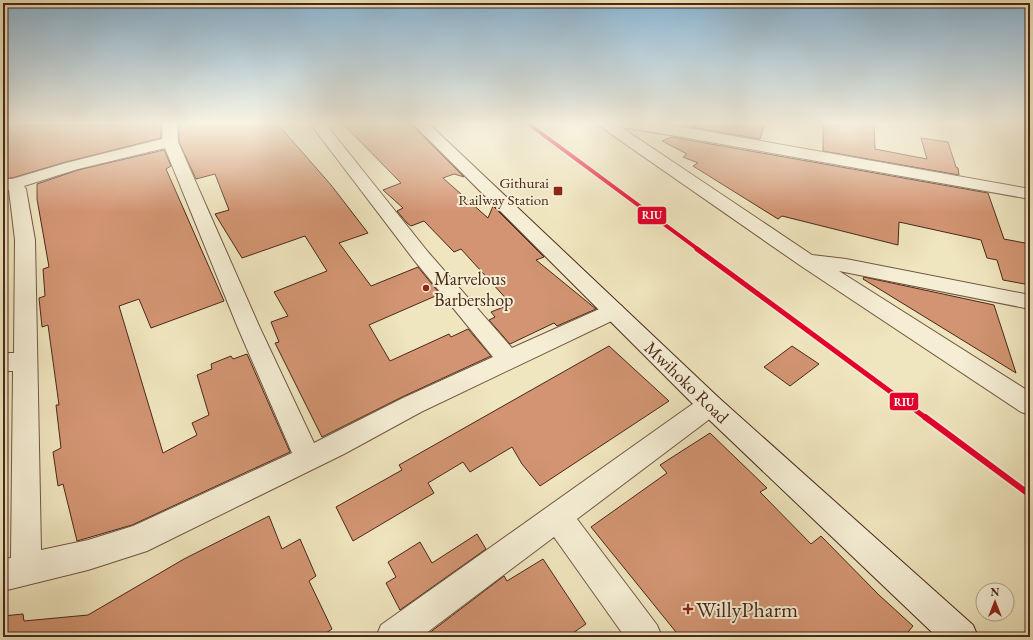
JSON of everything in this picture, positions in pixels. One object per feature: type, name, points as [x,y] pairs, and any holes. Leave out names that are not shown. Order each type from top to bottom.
[{"type":"street","points":[[8,184],[72,166],[113,152]]},
{"type":"street","points":[[178,152],[248,328],[308,459]]},
{"type":"street","points":[[339,152],[421,256],[509,360]]},
{"type":"street","name":"Mwihoko Road","points":[[449,152],[710,405],[961,637]]},
{"type":"street","points":[[647,152],[808,261],[1030,405]]},
{"type":"street","points":[[794,152],[1030,194]]},
{"type":"street","points":[[8,184],[17,189],[25,240],[14,362],[14,572],[88,555],[136,540],[308,459],[412,406],[614,311]]},
{"type":"street","points":[[808,261],[846,266],[1030,302]]},
{"type":"street","points":[[393,637],[710,405]]},
{"type":"street","points":[[558,517],[645,637]]},
{"type":"building","points":[[3,152],[106,152],[12,178],[3,178]]},
{"type":"building","points":[[156,152],[165,152],[171,166],[166,169],[224,301],[151,328],[139,299],[119,306],[163,453],[197,435],[192,423],[209,415],[197,375],[212,369],[211,364],[231,356],[233,359],[247,354],[290,452],[132,525],[77,541],[63,484],[58,486],[53,452],[61,448],[56,405],[59,405],[48,325],[42,327],[39,298],[45,296],[43,269],[49,267],[37,199],[37,184],[78,170]]},
{"type":"building","points":[[184,152],[302,152],[331,185],[368,233],[339,243],[371,286],[418,267],[440,294],[369,325],[390,361],[449,334],[451,337],[468,329],[491,356],[402,397],[322,437],[275,343],[279,342],[271,322],[288,316],[274,292],[327,271],[305,236],[242,258],[215,214],[229,210],[215,174],[196,179]]},
{"type":"building","points":[[370,152],[439,152],[464,177],[454,174],[443,178],[488,218],[493,206],[544,257],[536,260],[596,309],[557,326],[554,323],[510,344],[489,320],[495,317],[491,312],[511,304],[461,249],[454,252],[424,221],[411,226],[407,223],[397,211],[403,208],[383,190],[401,183]]},
{"type":"building","points":[[683,152],[755,152],[988,193],[1004,239],[1030,244],[1030,285],[1003,280],[997,260],[987,258],[981,240],[899,222],[898,245],[782,216],[778,219],[693,166],[698,163],[683,157],[687,154]]},
{"type":"building","points":[[828,152],[890,152],[927,159],[925,152],[951,152],[956,167],[958,168],[959,175]]},
{"type":"building","points":[[864,277],[994,305],[1016,373],[863,279]]},
{"type":"building","points":[[609,346],[669,401],[540,486],[522,464],[512,447],[470,472],[463,462],[428,483],[434,493],[353,541],[336,507],[402,470],[399,465]]},
{"type":"building","points":[[792,346],[819,364],[790,386],[764,367]]},
{"type":"building","points":[[710,433],[767,488],[760,492],[811,544],[821,536],[879,595],[913,626],[904,637],[680,637],[591,527],[667,473],[660,465]]},
{"type":"building","points":[[269,516],[282,549],[300,539],[316,576],[309,581],[332,629],[320,637],[3,637],[3,616],[23,614],[24,621],[88,615],[184,559]]},
{"type":"building","points":[[477,534],[486,549],[400,610],[386,583],[396,577],[388,562],[420,542],[432,563]]},
{"type":"building","points":[[543,559],[586,624],[567,637],[424,637],[504,576],[507,581]]},
{"type":"transit line","name":"RIU","points":[[566,152],[1030,495]]},
{"type":"place","name":"Githurai Railway Station","points":[[558,191]]},
{"type":"place","name":"Marvelous Barbershop","points":[[426,288]]},
{"type":"place","name":"WillyPharm","points":[[688,609]]}]
